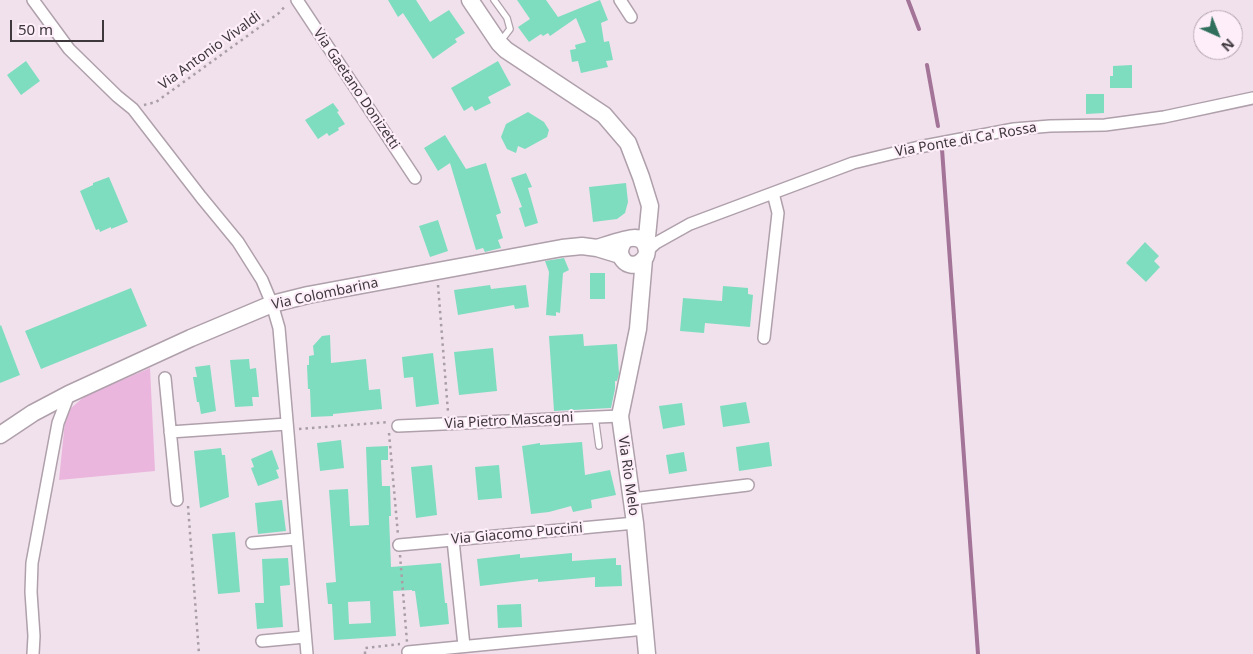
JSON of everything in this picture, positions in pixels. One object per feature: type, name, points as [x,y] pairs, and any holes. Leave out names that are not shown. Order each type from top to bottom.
[{"type":"street","points":[[33,0],[69,49],[117,96],[134,109],[238,242],[262,280],[279,328],[306,654]]},
{"type":"street","name":"Via Gaetano Donizetti","points":[[297,0],[415,178]]},
{"type":"street","points":[[470,0],[499,44],[604,115],[628,143],[642,177],[650,206],[625,249]]},
{"type":"street","points":[[620,0],[631,17]]},
{"type":"street","name":"Via Ponte di Ca' Rossa","points":[[646,253],[656,243],[690,224],[853,163],[919,147],[1014,129],[1105,125],[1164,117],[1253,98]]},
{"type":"street","points":[[764,338],[778,213],[773,193]]},
{"type":"street","name":"Via Rio Melo","points":[[647,654],[635,523],[620,416],[638,329],[650,206]]},
{"type":"street","points":[[625,249],[633,238],[641,240],[646,253]]},
{"type":"street","name":"Via Colombarina","points":[[0,435],[33,413],[69,394],[191,338],[272,304],[308,295],[436,270],[562,248],[582,246],[625,249],[633,265],[641,262],[646,253]]},
{"type":"street","name":"Via Rio Melo","points":[[625,249],[641,300]]},
{"type":"street","points":[[165,378],[177,500]]},
{"type":"street","points":[[33,654],[32,563],[58,423],[69,394]]},
{"type":"street","name":"Via Pietro Mascagni","points":[[398,426],[620,416]]},
{"type":"street","points":[[170,432],[288,427]]},
{"type":"street","points":[[632,498],[748,485]]},
{"type":"street","name":"Via Giacomo Puccini","points":[[399,545],[635,523]]},
{"type":"street","points":[[252,543],[297,539]]},
{"type":"street","points":[[453,540],[464,646]]},
{"type":"street","points":[[407,647],[464,646],[645,629]]},
{"type":"street","points":[[262,641],[305,637]]},
{"type":"lane","points":[[494,0],[507,18],[510,28],[499,44]]},
{"type":"lane","points":[[595,417],[599,446]]},
{"type":"path","name":"Via Antonio Vivaldi","points":[[134,109],[156,102],[279,13],[292,0]]},
{"type":"path","points":[[436,270],[449,423]]},
{"type":"path","points":[[288,427],[388,422],[398,426]]},
{"type":"path","points":[[177,500],[187,499],[199,654]]},
{"type":"path","points":[[365,654],[365,648],[407,647]]},
{"type":"shaded area","points":[[150,368],[155,471],[59,480],[65,421],[71,408],[85,396]]},
{"type":"building","points":[[388,0],[416,0],[430,22],[449,10],[465,33],[455,39],[457,42],[433,59],[403,13],[398,17]]},
{"type":"building","points":[[517,0],[546,0],[558,17],[600,0],[608,20],[601,23],[604,42],[609,41],[613,60],[606,61],[608,67],[581,73],[578,61],[572,62],[570,50],[576,49],[575,45],[586,42],[576,18],[550,36],[548,33],[543,36],[541,34],[529,42],[518,27],[530,19]]},
{"type":"building","points":[[26,61],[40,81],[21,95],[7,75]]},
{"type":"building","points":[[498,61],[511,85],[488,97],[491,103],[475,111],[472,106],[464,111],[451,88]]},
{"type":"building","points":[[1132,65],[1132,88],[1110,88],[1110,76],[1113,76],[1113,66]]},
{"type":"building","points":[[1086,94],[1104,94],[1104,113],[1086,114]]},
{"type":"building","points":[[333,103],[345,124],[329,136],[327,133],[318,139],[305,120]]},
{"type":"building","points":[[528,112],[544,122],[549,130],[547,137],[525,149],[518,146],[516,153],[507,149],[501,137],[506,124]]},
{"type":"building","points":[[445,135],[466,169],[486,163],[501,213],[496,215],[503,238],[498,240],[501,248],[485,252],[483,248],[476,250],[450,163],[438,171],[424,148]]},
{"type":"building","points":[[526,173],[532,187],[528,188],[538,223],[525,227],[519,208],[522,207],[511,178]]},
{"type":"building","points":[[109,177],[128,222],[100,232],[99,229],[96,230],[80,191],[93,185],[93,183]]},
{"type":"building","points":[[626,183],[628,202],[625,213],[617,219],[593,222],[589,187]]},
{"type":"building","points":[[438,220],[448,251],[430,257],[419,226]]},
{"type":"building","points":[[1145,242],[1159,256],[1154,261],[1160,267],[1146,282],[1126,263]]},
{"type":"building","points":[[564,258],[569,270],[563,273],[560,313],[556,312],[556,316],[546,315],[549,272],[545,261]]},
{"type":"building","points":[[590,273],[605,273],[605,299],[590,299]]},
{"type":"building","points":[[490,285],[491,289],[526,285],[529,307],[515,309],[514,305],[458,315],[454,290]]},
{"type":"building","points":[[723,286],[748,288],[748,294],[753,295],[750,327],[705,323],[704,333],[680,331],[683,298],[722,301]]},
{"type":"building","points":[[131,288],[147,326],[41,369],[25,331]]},
{"type":"building","points":[[0,326],[20,375],[0,383]]},
{"type":"building","points":[[583,334],[584,346],[617,344],[619,374],[617,381],[615,381],[611,408],[554,411],[549,336]]},
{"type":"building","points":[[330,335],[331,363],[366,359],[369,390],[380,389],[382,409],[311,417],[307,365],[309,365],[309,356],[314,355],[313,346],[322,336]]},
{"type":"building","points":[[493,348],[497,391],[459,395],[454,352]]},
{"type":"building","points":[[433,353],[439,404],[416,407],[413,377],[404,378],[402,357]]},
{"type":"building","points":[[249,359],[250,369],[256,368],[259,397],[252,397],[253,406],[235,407],[230,360]]},
{"type":"building","points":[[210,365],[216,411],[201,414],[193,377],[197,377],[195,367]]},
{"type":"building","points":[[746,402],[750,423],[723,427],[720,406]]},
{"type":"building","points":[[682,403],[685,425],[663,429],[659,406]]},
{"type":"building","points":[[341,440],[344,468],[320,471],[317,443]]},
{"type":"building","points":[[582,442],[585,475],[610,470],[616,495],[591,500],[592,508],[573,512],[571,506],[549,512],[531,514],[522,446],[540,443],[540,445]]},
{"type":"building","points":[[769,442],[772,466],[739,471],[736,447]]},
{"type":"building","points":[[388,446],[388,460],[381,460],[382,486],[390,486],[391,567],[441,563],[449,624],[420,627],[415,591],[393,591],[396,636],[334,640],[332,604],[328,604],[326,583],[336,582],[329,490],[348,489],[350,526],[369,525],[366,447]],"holes":[[[370,601],[371,623],[349,624],[348,602]]]},
{"type":"building","points":[[221,448],[222,455],[225,455],[229,497],[200,508],[194,451]]},
{"type":"building","points":[[272,450],[279,469],[276,470],[279,478],[258,486],[251,468],[254,467],[251,459]]},
{"type":"building","points":[[684,452],[687,471],[669,474],[666,455]]},
{"type":"building","points":[[432,465],[437,515],[416,518],[411,467]]},
{"type":"building","points":[[499,465],[502,498],[478,500],[475,467]]},
{"type":"building","points":[[282,500],[286,531],[258,534],[255,503]]},
{"type":"building","points":[[235,532],[240,592],[218,594],[212,534]]},
{"type":"building","points":[[572,553],[572,561],[616,558],[616,565],[621,565],[622,586],[595,587],[595,577],[538,582],[538,579],[480,586],[477,559],[520,554],[520,558]]},
{"type":"building","points":[[288,558],[290,585],[280,586],[283,627],[257,629],[255,603],[264,603],[262,559]]},
{"type":"building","points":[[521,604],[522,627],[498,628],[497,605]]},
{"type":"waterway","points":[[908,0],[919,29]]},
{"type":"waterway","points":[[927,65],[938,126]]},
{"type":"waterway","points":[[942,149],[978,654]]}]
